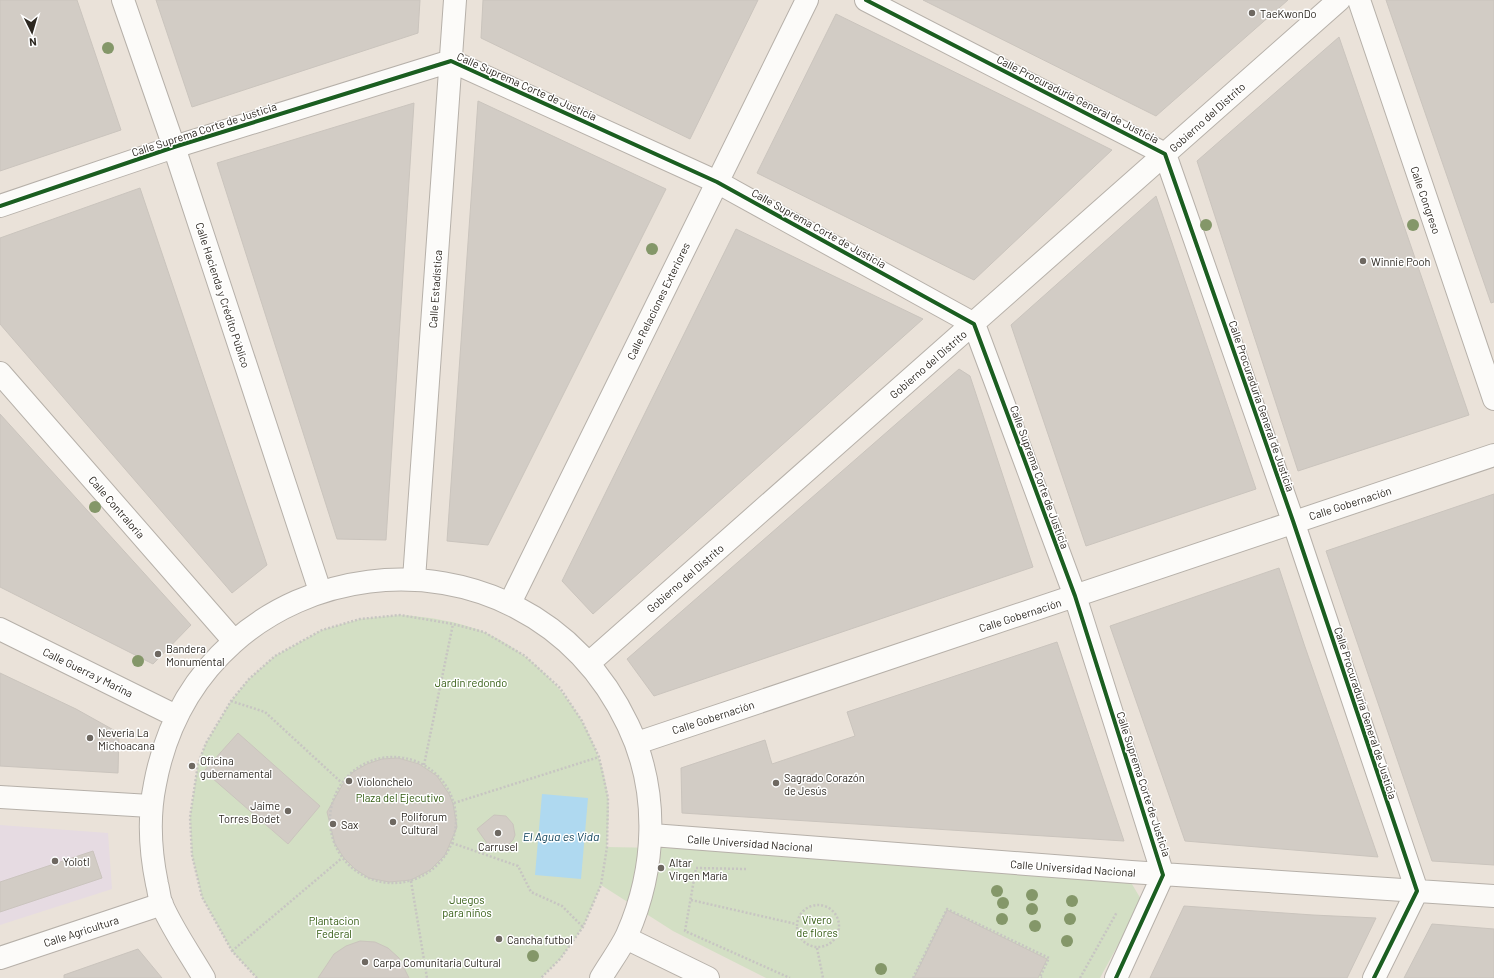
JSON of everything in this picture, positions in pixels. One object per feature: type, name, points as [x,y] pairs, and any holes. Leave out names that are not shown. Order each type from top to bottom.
[{"type":"street","name":"Calle Hacienda y Crédito Público","points":[[122,0],[174,147],[320,591]]},
{"type":"street","name":"Calle Estadística","points":[[414,579],[455,0]]},
{"type":"street","name":"Calle Relaciones Exteriores","points":[[510,603],[807,0]]},
{"type":"street","name":"Calle Procuraduría General de Justicia","points":[[866,0],[1165,154],[1293,522],[1416,891]]},
{"type":"street","name":"Gobierno del Distrito","points":[[589,663],[1339,0]]},
{"type":"street","name":"Calle Congreso","points":[[1359,0],[1494,399]]},
{"type":"street","name":"Calle Suprema Corte de Justicia","points":[[0,206],[174,147],[451,61],[717,182],[974,324],[1075,596],[1163,875],[1116,978]]},
{"type":"street","name":"Calle Contraloria","points":[[0,373],[234,641]]},
{"type":"street","name":"Calle Gobernación","points":[[637,743],[1494,455]]},
{"type":"street","points":[[204,978],[162,904],[151,856],[150,806],[159,760],[176,716],[202,676],[234,641],[275,612],[320,591],[366,581],[414,579],[463,586],[510,603],[552,629],[589,663],[617,700],[637,743],[648,788],[652,835],[643,893],[626,938],[601,978]]},
{"type":"street","name":"Calle Guerra y Marina","points":[[0,629],[176,716]]},
{"type":"street","points":[[0,797],[150,806]]},
{"type":"street","name":"Calle Universidad Nacional","points":[[652,835],[1163,875],[1494,896]]},
{"type":"street","points":[[1374,978],[1416,891]]},
{"type":"street","name":"Calle Agricultura","points":[[0,958],[162,904]]},
{"type":"street","points":[[626,938],[708,978]]},
{"type":"path","points":[[258,978],[232,951],[202,896],[192,856],[190,817],[198,764],[206,743],[231,701],[249,679],[275,656],[322,630],[360,619],[400,615],[453,624],[484,632],[525,656],[560,688],[582,721],[599,757],[608,798],[607,847],[601,885],[583,927],[560,959],[541,978]]},
{"type":"path","points":[[424,765],[453,624]]},
{"type":"path","points":[[231,701],[265,712],[342,783]]},
{"type":"path","points":[[395,757],[424,765],[441,780],[447,788],[454,803],[456,816],[452,843],[445,856],[436,866],[424,875],[411,880],[396,883],[373,880],[353,870],[342,858],[331,834],[329,821],[335,795],[342,783],[352,772],[365,764],[379,759],[395,757]]},
{"type":"path","points":[[454,803],[599,757]]},
{"type":"path","points":[[452,843],[518,866],[531,892],[562,906],[583,927]]},
{"type":"path","points":[[232,951],[342,858]]},
{"type":"path","points":[[750,869],[696,868],[685,931],[790,978]]},
{"type":"path","points":[[411,880],[427,978]]},
{"type":"path","points":[[690,900],[796,924]]},
{"type":"path","points":[[815,905],[828,907],[834,912],[839,925],[838,932],[830,943],[817,948],[810,946],[799,938],[796,924],[802,911],[815,905]]},
{"type":"path","points":[[1080,978],[1120,907]]},
{"type":"path","points":[[913,978],[947,909],[1049,958],[1040,977],[1042,978]]},
{"type":"path","points":[[817,948],[823,978]]},
{"type":"shaded area","name":"Yolotl","points":[[0,825],[108,833],[112,889],[0,925]]},
{"type":"green space","name":"Plaza del Ejecutivo","points":[[400,615],[443,620],[484,632],[508,645],[530,660],[550,679],[567,699],[582,722],[594,746],[603,772],[609,804],[607,847],[819,851],[1126,874],[1142,901],[1100,978],[766,978],[673,931],[601,885],[583,927],[560,959],[541,978],[257,978],[232,951],[202,897],[192,855],[190,817],[198,764],[206,743],[231,701],[249,679],[275,656],[322,630],[360,619]]},
{"type":"water","name":"El Agua es Vida","points":[[542,794],[588,798],[581,879],[535,875]]},
{"type":"building","points":[[0,0],[77,0],[121,130],[0,171]]},
{"type":"building","points":[[156,0],[420,0],[418,33],[192,107]]},
{"type":"building","points":[[483,0],[758,0],[690,139],[481,38]]},
{"type":"building","points":[[923,0],[1288,0],[1156,116]]},
{"type":"building","points":[[1386,0],[1494,0],[1494,302],[1491,303]]},
{"type":"building","points":[[836,14],[1112,150],[974,280],[757,173]]},
{"type":"building","points":[[1339,37],[1469,415],[1298,471],[1197,161]]},
{"type":"building","points":[[478,101],[666,189],[488,545],[447,541]]},
{"type":"building","points":[[414,103],[386,540],[337,539],[217,163]]},
{"type":"building","points":[[140,188],[267,565],[232,593],[0,324],[0,238]]},
{"type":"building","points":[[1156,196],[1256,489],[1086,546],[1011,325]]},
{"type":"building","points":[[736,229],[923,319],[593,614],[562,581]]},
{"type":"building","points":[[959,369],[970,376],[1033,567],[654,696],[627,659]]},
{"type":"building","points":[[0,414],[191,625],[153,664],[0,587]]},
{"type":"building","points":[[1494,494],[1494,865],[1432,861],[1326,551]]},
{"type":"building","points":[[1279,568],[1378,857],[1185,841],[1110,626]]},
{"type":"building","points":[[1057,642],[1124,841],[682,813],[681,768],[765,740],[772,764],[855,736],[847,712]]},
{"type":"building","points":[[0,673],[76,709],[119,733],[118,773],[0,766]]},
{"type":"building","points":[[238,733],[320,806],[288,844],[204,771]]},
{"type":"building","name":"Poliforum Cultural","points":[[398,758],[419,764],[437,776],[449,794],[453,804],[457,827],[445,855],[430,870],[411,880],[389,882],[369,878],[355,869],[344,858],[335,844],[327,812],[343,784],[353,772],[367,764],[382,759]]},
{"type":"building","name":"Carrusel","points":[[494,815],[506,816],[513,824],[515,835],[513,840],[506,847],[500,849],[489,846],[477,829]]},
{"type":"building","points":[[93,851],[102,878],[0,912],[0,882]]},
{"type":"building","points":[[1184,906],[1376,918],[1347,978],[1150,978]]},
{"type":"building","points":[[947,910],[1047,959],[1038,978],[914,978]]},
{"type":"building","points":[[1432,924],[1494,929],[1494,978],[1404,978]]},
{"type":"building","name":"Carpa Comunitaria Cultural","points":[[360,941],[375,942],[388,948],[399,958],[409,978],[318,978],[334,954],[346,946]]},
{"type":"building","points":[[138,949],[162,978],[64,978],[64,975]]},
{"type":"cycle path","points":[[866,0],[1165,154],[1293,521],[1417,891],[1374,978]]},
{"type":"cycle path","points":[[0,206],[174,147],[451,61],[717,182],[974,324],[1075,596],[1163,875],[1116,978]]},
{"type":"place","name":"TaeKwonDo","points":[[1252,13]]},
{"type":"place","name":"Winnie Pooh","points":[[1363,261]]},
{"type":"place","name":"Bandera Monumental","points":[[158,654]]},
{"type":"place","name":"Neveria La Michoacana","points":[[90,738]]},
{"type":"place","name":"Oficina gubernamental","points":[[192,766]]},
{"type":"place","name":"Violonchelo","points":[[349,781]]},
{"type":"place","name":"Sagrado Corazón de Jesús","points":[[776,783]]},
{"type":"place","name":"Jaime Torres Bodet","points":[[288,811]]},
{"type":"place","name":"Poliforum Cultural","points":[[393,822]]},
{"type":"place","name":"Sax","points":[[333,824]]},
{"type":"place","name":"Carrusel","points":[[498,833]]},
{"type":"place","name":"Yolotl","points":[[55,861]]},
{"type":"place","name":"Altar Virgen María","points":[[661,868]]},
{"type":"place","name":"Cancha futbol","points":[[499,939]]},
{"type":"place","name":"Carpa Comunitaria Cultural","points":[[365,962]]},
{"type":"park label","name":"Jardin redondo","points":[[471,682]]},
{"type":"park label","name":"Juegos para niños","points":[[467,905]]},
{"type":"park label","name":"Vivero de flores","points":[[817,925]]},
{"type":"park label","name":"Plantacion Federal","points":[[334,926]]}]
